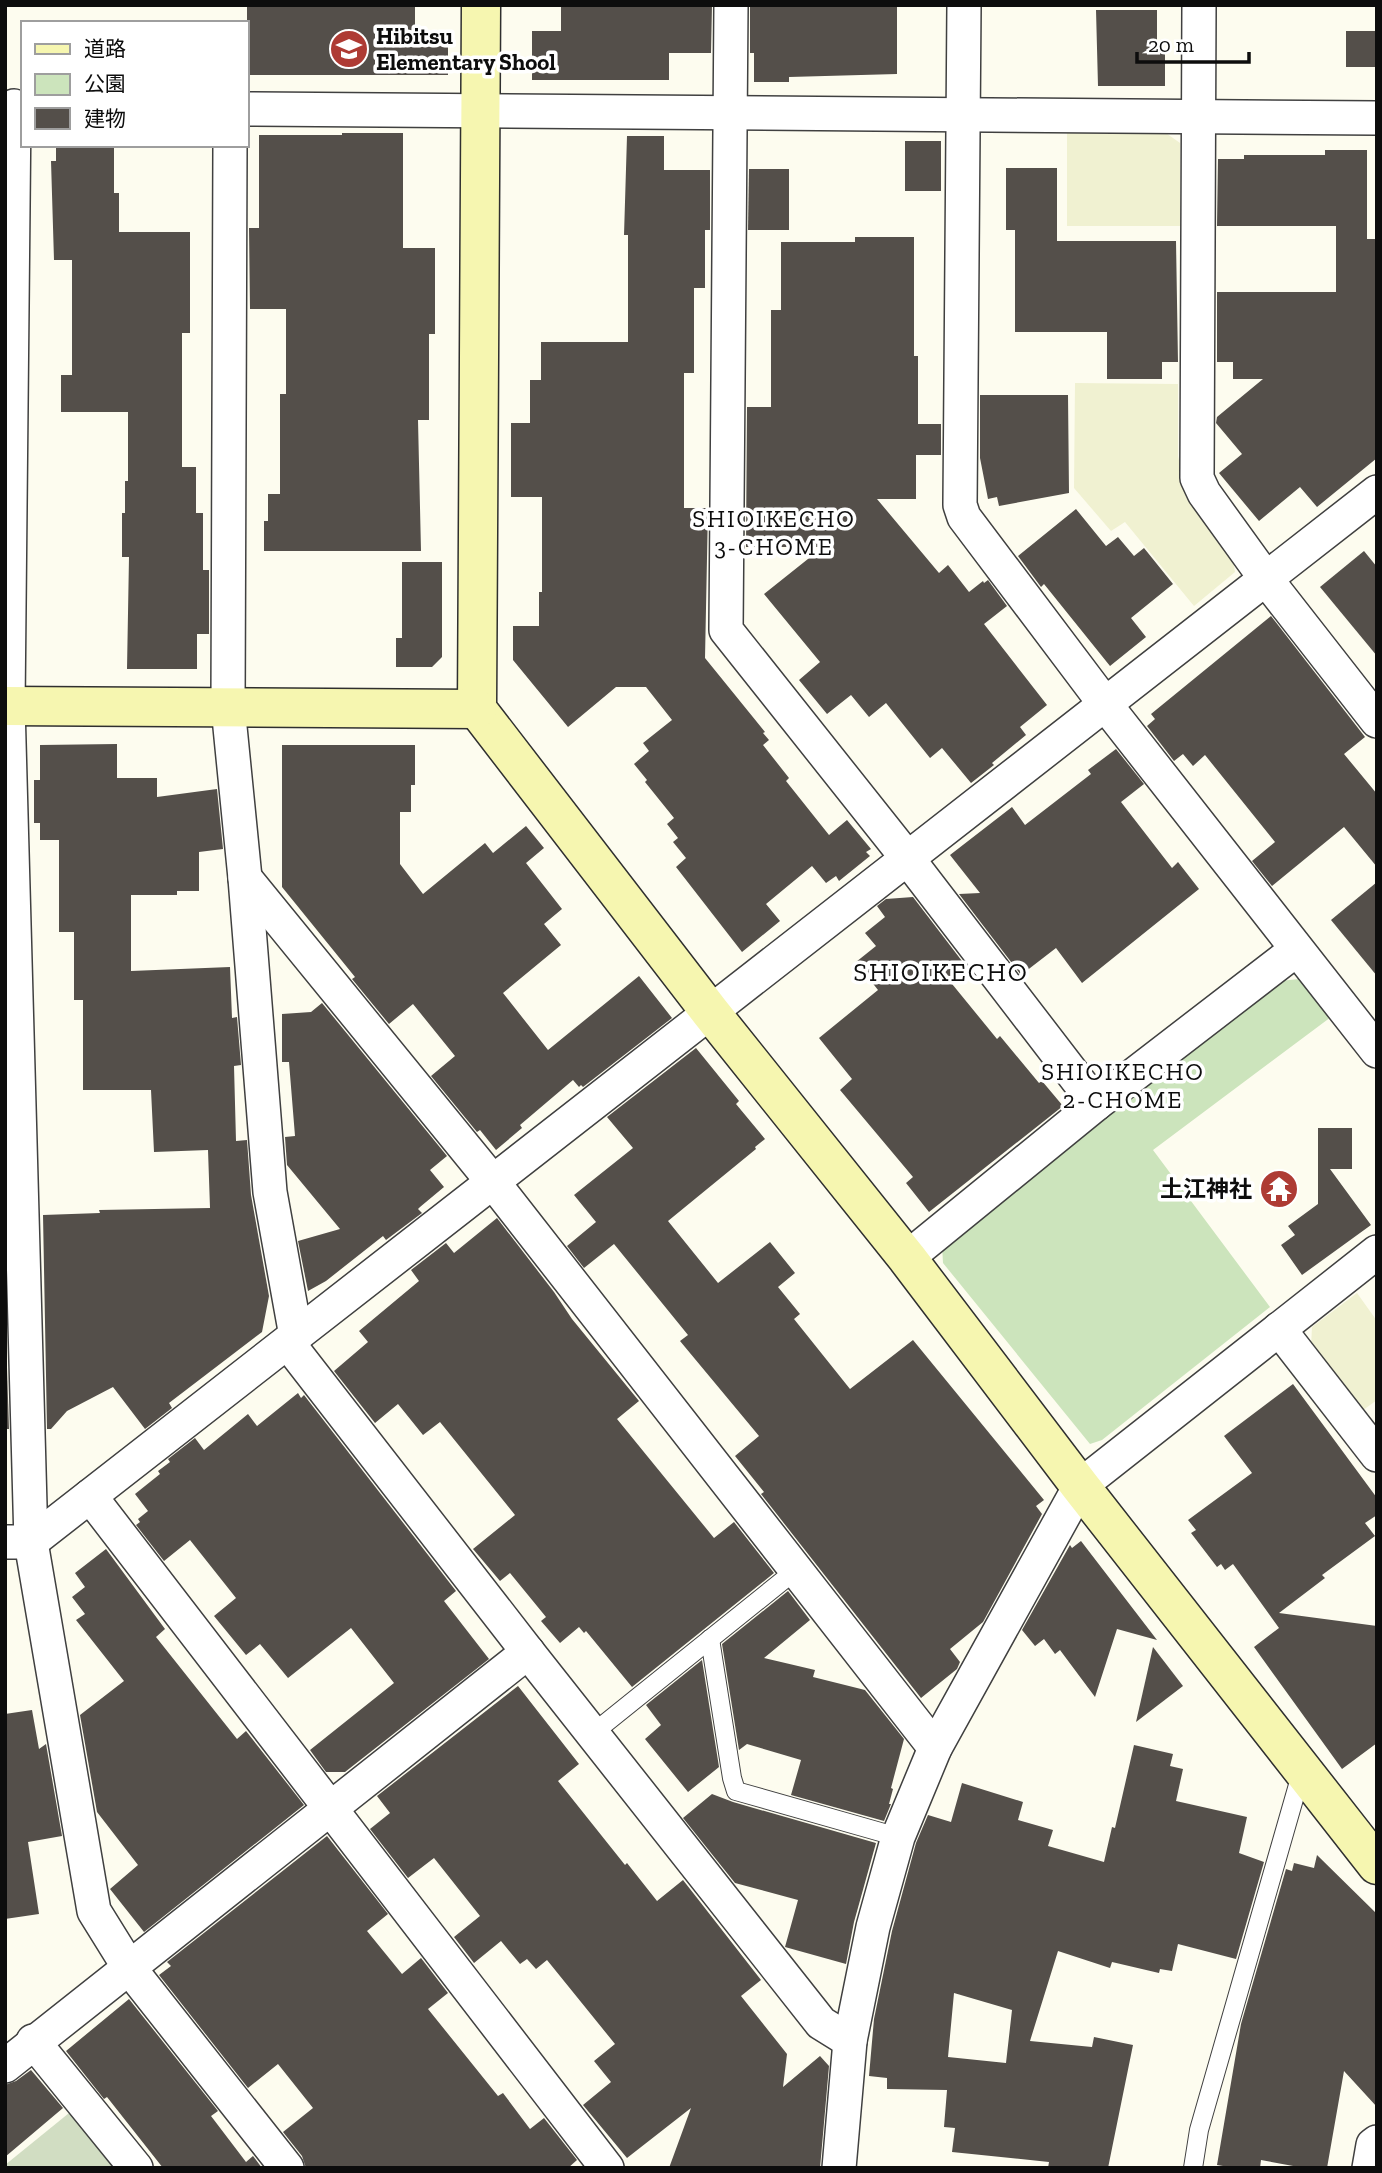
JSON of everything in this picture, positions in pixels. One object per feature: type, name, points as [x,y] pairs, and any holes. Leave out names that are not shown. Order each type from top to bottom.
[{"type":"street","points":[[481,5],[477,709],[711,1013],[907,1258],[1080,1486],[1377,1865]]},
{"type":"street","points":[[731,5],[726,630],[908,859],[1096,1104]]},
{"type":"street","points":[[964,5],[960,505],[964,517],[1105,704],[1377,1051]]},
{"type":"street","points":[[1199,5],[1198,478],[1204,493],[1266,579],[1377,721]]},
{"type":"street","points":[[14,106],[7,706],[18,1542],[94,1911],[130,1969],[287,2168]]},
{"type":"street","points":[[248,109],[1377,118]]},
{"type":"street","points":[[230,147],[228,707],[271,1192],[292,1339],[528,1652],[821,2023],[850,2041]]},
{"type":"street","points":[[18,1542],[90,1496],[1377,492]]},
{"type":"street","points":[[7,706],[477,709]]},
{"type":"street","points":[[245,878],[494,1182],[935,1748]]},
{"type":"street","points":[[907,1258],[1096,1104],[1296,950]]},
{"type":"street","points":[[839,2168],[850,2041],[873,1927],[898,1838],[935,1748],[1080,1486],[1377,1252]]},
{"type":"street","points":[[1279,1329],[1377,1455]]},
{"type":"street","points":[[90,1496],[607,2168]]},
{"type":"street","points":[[5,2066],[33,2041],[130,1969],[528,1652]]},
{"type":"street","points":[[33,2041],[136,2168]]},
{"type":"street","points":[[1369,2168],[1377,2142]]},
{"type":"lane","points":[[592,1734],[796,1570]]},
{"type":"lane","points":[[710,1639],[736,1791],[898,1838]]},
{"type":"lane","points":[[1193,2168],[1199,2130],[1303,1771]]},
{"type":"green space","points":[[1067,131],[1163,131],[1180,143],[1180,226],[1067,226]]},
{"type":"green space","points":[[1075,383],[1178,384],[1178,456],[1187,498],[1233,560],[1235,572],[1194,606],[1125,522],[1111,531],[1074,488]]},
{"type":"green space","points":[[1299,979],[1331,1017],[1153,1150],[1270,1307],[1102,1440],[1090,1444],[943,1263],[942,1245],[1280,981]]},
{"type":"green space","points":[[1357,1293],[1377,1321],[1377,1400],[1359,1413],[1311,1347],[1312,1327]]},
{"type":"green space","points":[[74,2109],[121,2168],[5,2168],[5,2165]]},
{"type":"building","name":"Hibitsu Elementary Shool","points":[[247,5],[415,5],[415,35],[448,35],[448,75],[248,75]]},
{"type":"building","points":[[561,5],[712,5],[711,53],[669,53],[669,80],[532,80],[532,31],[561,31]]},
{"type":"building","points":[[750,5],[897,5],[897,74],[789,77],[789,82],[754,82],[754,53],[750,53]]},
{"type":"building","points":[[1096,10],[1157,10],[1157,51],[1165,51],[1165,86],[1098,86]]},
{"type":"building","points":[[1346,31],[1375,31],[1375,67],[1346,67]]},
{"type":"building","points":[[403,133],[403,248],[435,248],[435,334],[429,334],[429,420],[418,420],[421,551],[264,551],[264,521],[268,521],[268,494],[280,494],[280,394],[286,394],[286,309],[250,309],[249,228],[259,228],[259,135]]},
{"type":"building","points":[[627,136],[664,136],[664,170],[710,170],[710,230],[705,230],[705,288],[694,288],[694,373],[684,373],[684,508],[708,508],[705,658],[765,732],[763,733],[769,740],[763,745],[789,778],[786,781],[829,835],[847,820],[871,849],[866,852],[870,856],[839,881],[836,876],[826,883],[812,866],[766,904],[780,921],[742,952],[676,867],[686,858],[673,842],[678,838],[667,824],[674,818],[634,764],[649,751],[643,743],[672,720],[646,687],[616,687],[568,727],[513,660],[513,626],[539,626],[539,592],[542,592],[542,497],[511,497],[511,423],[530,423],[530,380],[541,380],[541,342],[628,342],[628,235],[624,235]]},
{"type":"building","points":[[905,141],[941,141],[941,191],[905,191]]},
{"type":"building","points":[[56,147],[114,147],[114,193],[119,193],[119,232],[190,232],[190,333],[182,333],[182,467],[196,467],[196,513],[203,513],[203,570],[209,570],[209,634],[197,634],[197,669],[127,669],[129,557],[122,557],[122,513],[125,513],[125,481],[128,481],[128,412],[61,412],[61,375],[72,375],[72,260],[54,260],[51,161],[56,161]]},
{"type":"building","points":[[1325,150],[1367,150],[1367,239],[1377,239],[1377,458],[1317,507],[1300,487],[1259,521],[1219,473],[1242,454],[1216,423],[1217,417],[1263,379],[1233,379],[1233,362],[1217,362],[1217,292],[1336,292],[1336,226],[1217,226],[1218,159],[1244,159],[1244,155],[1325,155]]},
{"type":"building","points":[[1006,168],[1057,168],[1057,241],[1176,241],[1178,362],[1162,362],[1162,379],[1107,379],[1107,332],[1015,332],[1015,230],[1006,230]]},
{"type":"building","points":[[749,169],[789,169],[789,230],[748,230]]},
{"type":"building","points":[[855,237],[914,237],[914,356],[918,356],[918,424],[941,424],[941,455],[916,455],[916,499],[877,499],[939,573],[948,565],[969,592],[988,580],[1007,606],[984,624],[1047,705],[1020,727],[1026,735],[971,783],[942,748],[930,758],[886,703],[869,717],[851,695],[827,714],[799,680],[820,662],[764,594],[823,547],[746,547],[747,407],[771,407],[771,310],[781,310],[781,242],[855,242]]},
{"type":"building","points":[[980,395],[1068,395],[1069,493],[999,506],[997,497],[988,499],[980,458]]},
{"type":"building","points":[[1076,509],[1106,546],[1118,537],[1134,556],[1144,548],[1173,584],[1131,618],[1146,637],[1110,666],[1044,584],[1041,587],[1018,556]]},
{"type":"building","points":[[1364,551],[1377,567],[1377,656],[1320,587]]},
{"type":"building","points":[[402,562],[442,562],[442,657],[432,667],[396,667],[396,638],[402,638]]},
{"type":"building","points":[[1271,616],[1365,737],[1344,754],[1377,794],[1377,867],[1344,827],[1272,886],[1252,861],[1275,842],[1205,755],[1193,766],[1183,754],[1174,761],[1147,726],[1155,719],[1151,714]]},
{"type":"building","points":[[117,744],[117,778],[157,778],[157,797],[217,789],[223,849],[199,852],[199,891],[177,891],[177,895],[131,895],[131,971],[230,967],[232,1018],[237,1017],[241,1065],[234,1066],[236,1141],[247,1140],[251,1195],[269,1296],[262,1332],[169,1403],[172,1408],[145,1429],[113,1387],[67,1411],[51,1429],[47,1429],[43,1215],[100,1213],[99,1210],[210,1208],[208,1150],[154,1152],[151,1090],[83,1090],[83,1000],[74,1000],[74,932],[59,932],[59,840],[40,840],[40,823],[34,823],[34,780],[40,780],[40,745]]},
{"type":"building","points":[[282,745],[415,745],[415,785],[411,785],[411,812],[400,812],[400,864],[423,894],[485,843],[493,853],[526,826],[544,848],[526,863],[562,909],[544,924],[561,945],[503,993],[548,1050],[639,976],[672,1018],[583,1087],[579,1087],[573,1080],[520,1125],[522,1128],[496,1150],[480,1130],[477,1132],[431,1076],[455,1056],[413,1004],[389,1024],[352,979],[355,977],[282,887]]},
{"type":"building","points":[[1116,749],[1144,784],[1121,802],[1172,868],[1178,862],[1199,889],[1082,983],[1056,948],[1021,975],[959,894],[980,893],[950,855],[1012,807],[1025,825],[1091,774],[1088,770]]},
{"type":"building","points":[[1377,882],[1377,976],[1331,920]]},
{"type":"building","points":[[913,897],[965,965],[948,979],[997,1039],[1000,1036],[1039,1083],[1042,1081],[1063,1106],[929,1212],[906,1183],[913,1177],[840,1090],[852,1079],[819,1038],[878,990],[856,962],[876,946],[865,933],[885,917],[877,906],[886,899]]},
{"type":"building","points":[[322,1003],[447,1156],[430,1170],[444,1187],[418,1209],[422,1213],[386,1240],[383,1236],[326,1281],[308,1291],[298,1241],[340,1229],[287,1165],[285,1137],[295,1136],[289,1062],[282,1062],[282,1014],[311,1012]]},
{"type":"building","points":[[696,1048],[739,1101],[736,1104],[765,1139],[668,1221],[718,1283],[770,1242],[795,1273],[778,1287],[800,1314],[794,1319],[850,1389],[913,1340],[1044,1500],[1036,1506],[1042,1514],[983,1622],[950,1649],[960,1662],[957,1669],[921,1698],[761,1494],[764,1492],[735,1456],[759,1436],[680,1341],[688,1335],[614,1244],[584,1268],[567,1246],[596,1222],[574,1195],[633,1148],[607,1117]]},
{"type":"building","points":[[1318,1128],[1352,1128],[1352,1169],[1330,1169],[1371,1225],[1302,1275],[1281,1245],[1295,1235],[1288,1226],[1318,1204]]},
{"type":"building","points":[[497,1218],[572,1319],[639,1401],[617,1419],[714,1538],[734,1522],[774,1573],[632,1687],[586,1631],[584,1633],[579,1627],[560,1643],[541,1621],[546,1617],[510,1573],[500,1581],[473,1549],[515,1515],[440,1422],[423,1435],[398,1404],[375,1423],[334,1371],[368,1342],[359,1331],[419,1281],[411,1270],[446,1243],[454,1253]]},
{"type":"building","points":[[5,1306],[9,1429],[5,1429]]},
{"type":"building","points":[[1293,1384],[1377,1498],[1377,1515],[1365,1523],[1375,1536],[1322,1575],[1325,1578],[1279,1613],[1377,1626],[1377,1743],[1342,1769],[1254,1647],[1279,1628],[1233,1564],[1225,1570],[1221,1564],[1217,1567],[1191,1533],[1196,1530],[1188,1520],[1252,1473],[1224,1436]]},
{"type":"building","points":[[298,1393],[301,1398],[304,1395],[456,1591],[444,1601],[489,1659],[345,1772],[326,1772],[310,1750],[394,1683],[351,1628],[288,1678],[260,1644],[246,1655],[214,1616],[236,1598],[190,1540],[164,1561],[136,1525],[140,1522],[138,1519],[148,1511],[135,1494],[160,1474],[158,1471],[170,1462],[168,1459],[195,1438],[204,1450],[248,1414],[257,1426]]},
{"type":"building","points":[[1081,1541],[1157,1640],[1117,1629],[1095,1697],[1060,1650],[1055,1654],[1044,1639],[1035,1646],[1022,1630],[1070,1545],[1072,1548]]},
{"type":"building","points":[[106,1549],[165,1629],[156,1637],[237,1739],[246,1731],[304,1805],[144,1932],[110,1889],[138,1865],[97,1812],[80,1715],[124,1681],[76,1620],[85,1614],[72,1597],[85,1587],[75,1573]]},
{"type":"building","points":[[788,1591],[810,1620],[764,1658],[815,1670],[813,1677],[865,1690],[904,1739],[891,1788],[891,1804],[884,1821],[791,1795],[801,1760],[747,1744],[739,1750],[722,1644]]},
{"type":"building","points":[[1153,1647],[1183,1686],[1136,1722]]},
{"type":"building","points":[[702,1660],[719,1767],[688,1792],[645,1739],[661,1725],[646,1705]]},
{"type":"building","points":[[518,1686],[579,1764],[558,1781],[625,1865],[627,1863],[657,1901],[683,1880],[761,1980],[741,1996],[787,2054],[783,2087],[820,2056],[829,2066],[820,2168],[669,2168],[691,2108],[627,2158],[583,2105],[611,2082],[594,2061],[615,2044],[547,1960],[536,1969],[527,1959],[520,1964],[501,1941],[474,1963],[454,1937],[480,1916],[434,1858],[408,1878],[370,1829],[390,1813],[377,1796]]},
{"type":"building","points":[[32,1710],[39,1749],[46,1744],[62,1836],[28,1842],[39,1914],[5,1919],[5,1714]]},
{"type":"building","points":[[1134,1745],[1173,1754],[1170,1766],[1183,1769],[1176,1801],[1247,1817],[1239,1853],[1264,1862],[1236,1959],[1178,1944],[1172,1971],[1160,1969],[1159,1973],[1112,1962],[1110,1968],[1058,1951],[1030,2041],[1092,2047],[1094,2037],[1133,2045],[1108,2168],[1048,2168],[1049,2162],[952,2152],[955,2128],[944,2127],[947,2090],[887,2089],[887,2078],[869,2076],[874,2019],[892,1931],[916,1843],[928,1815],[951,1822],[962,1783],[1023,1802],[1018,1820],[1053,1830],[1048,1846],[1104,1862],[1112,1827],[1115,1828]],"holes":[[[954,1993],[1012,2010],[1006,2063],[948,2057]]]},
{"type":"building","points":[[712,1794],[876,1843],[854,1922],[846,1964],[785,1947],[798,1900],[735,1883],[683,1818]]},
{"type":"building","points":[[327,1836],[388,1914],[367,1931],[402,1974],[421,1958],[448,1993],[428,2009],[498,2096],[503,2093],[530,2129],[544,2118],[577,2160],[568,2168],[306,2168],[302,2156],[283,2132],[313,2108],[278,2064],[248,2088],[159,1975],[171,1966],[167,1962]]},
{"type":"building","points":[[1317,1855],[1377,1914],[1377,2107],[1344,2071],[1327,2168],[1304,2168],[1261,2160],[1260,2168],[1217,2165],[1241,2024],[1286,1869],[1292,1871],[1294,1863],[1314,1868]]},
{"type":"building","points":[[129,1999],[218,2111],[211,2116],[246,2162],[253,2156],[262,2168],[163,2168],[107,2097],[104,2099],[66,2051]]},
{"type":"building","points":[[31,2070],[63,2108],[5,2157],[5,2085]]},
{"type":"place","name":"Hibitsu Elementary Shool","points":[[349,49]]},
{"type":"place","name":"土江神社","points":[[1279,1189]]},
{"type":"district","name":"SHIOIKECHO 3-CHOME","points":[[774,532]]},
{"type":"district","name":"SHIOIKECHO","points":[[941,972]]},
{"type":"district","name":"SHIOIKECHO 2-CHOME","points":[[1123,1085]]}]
